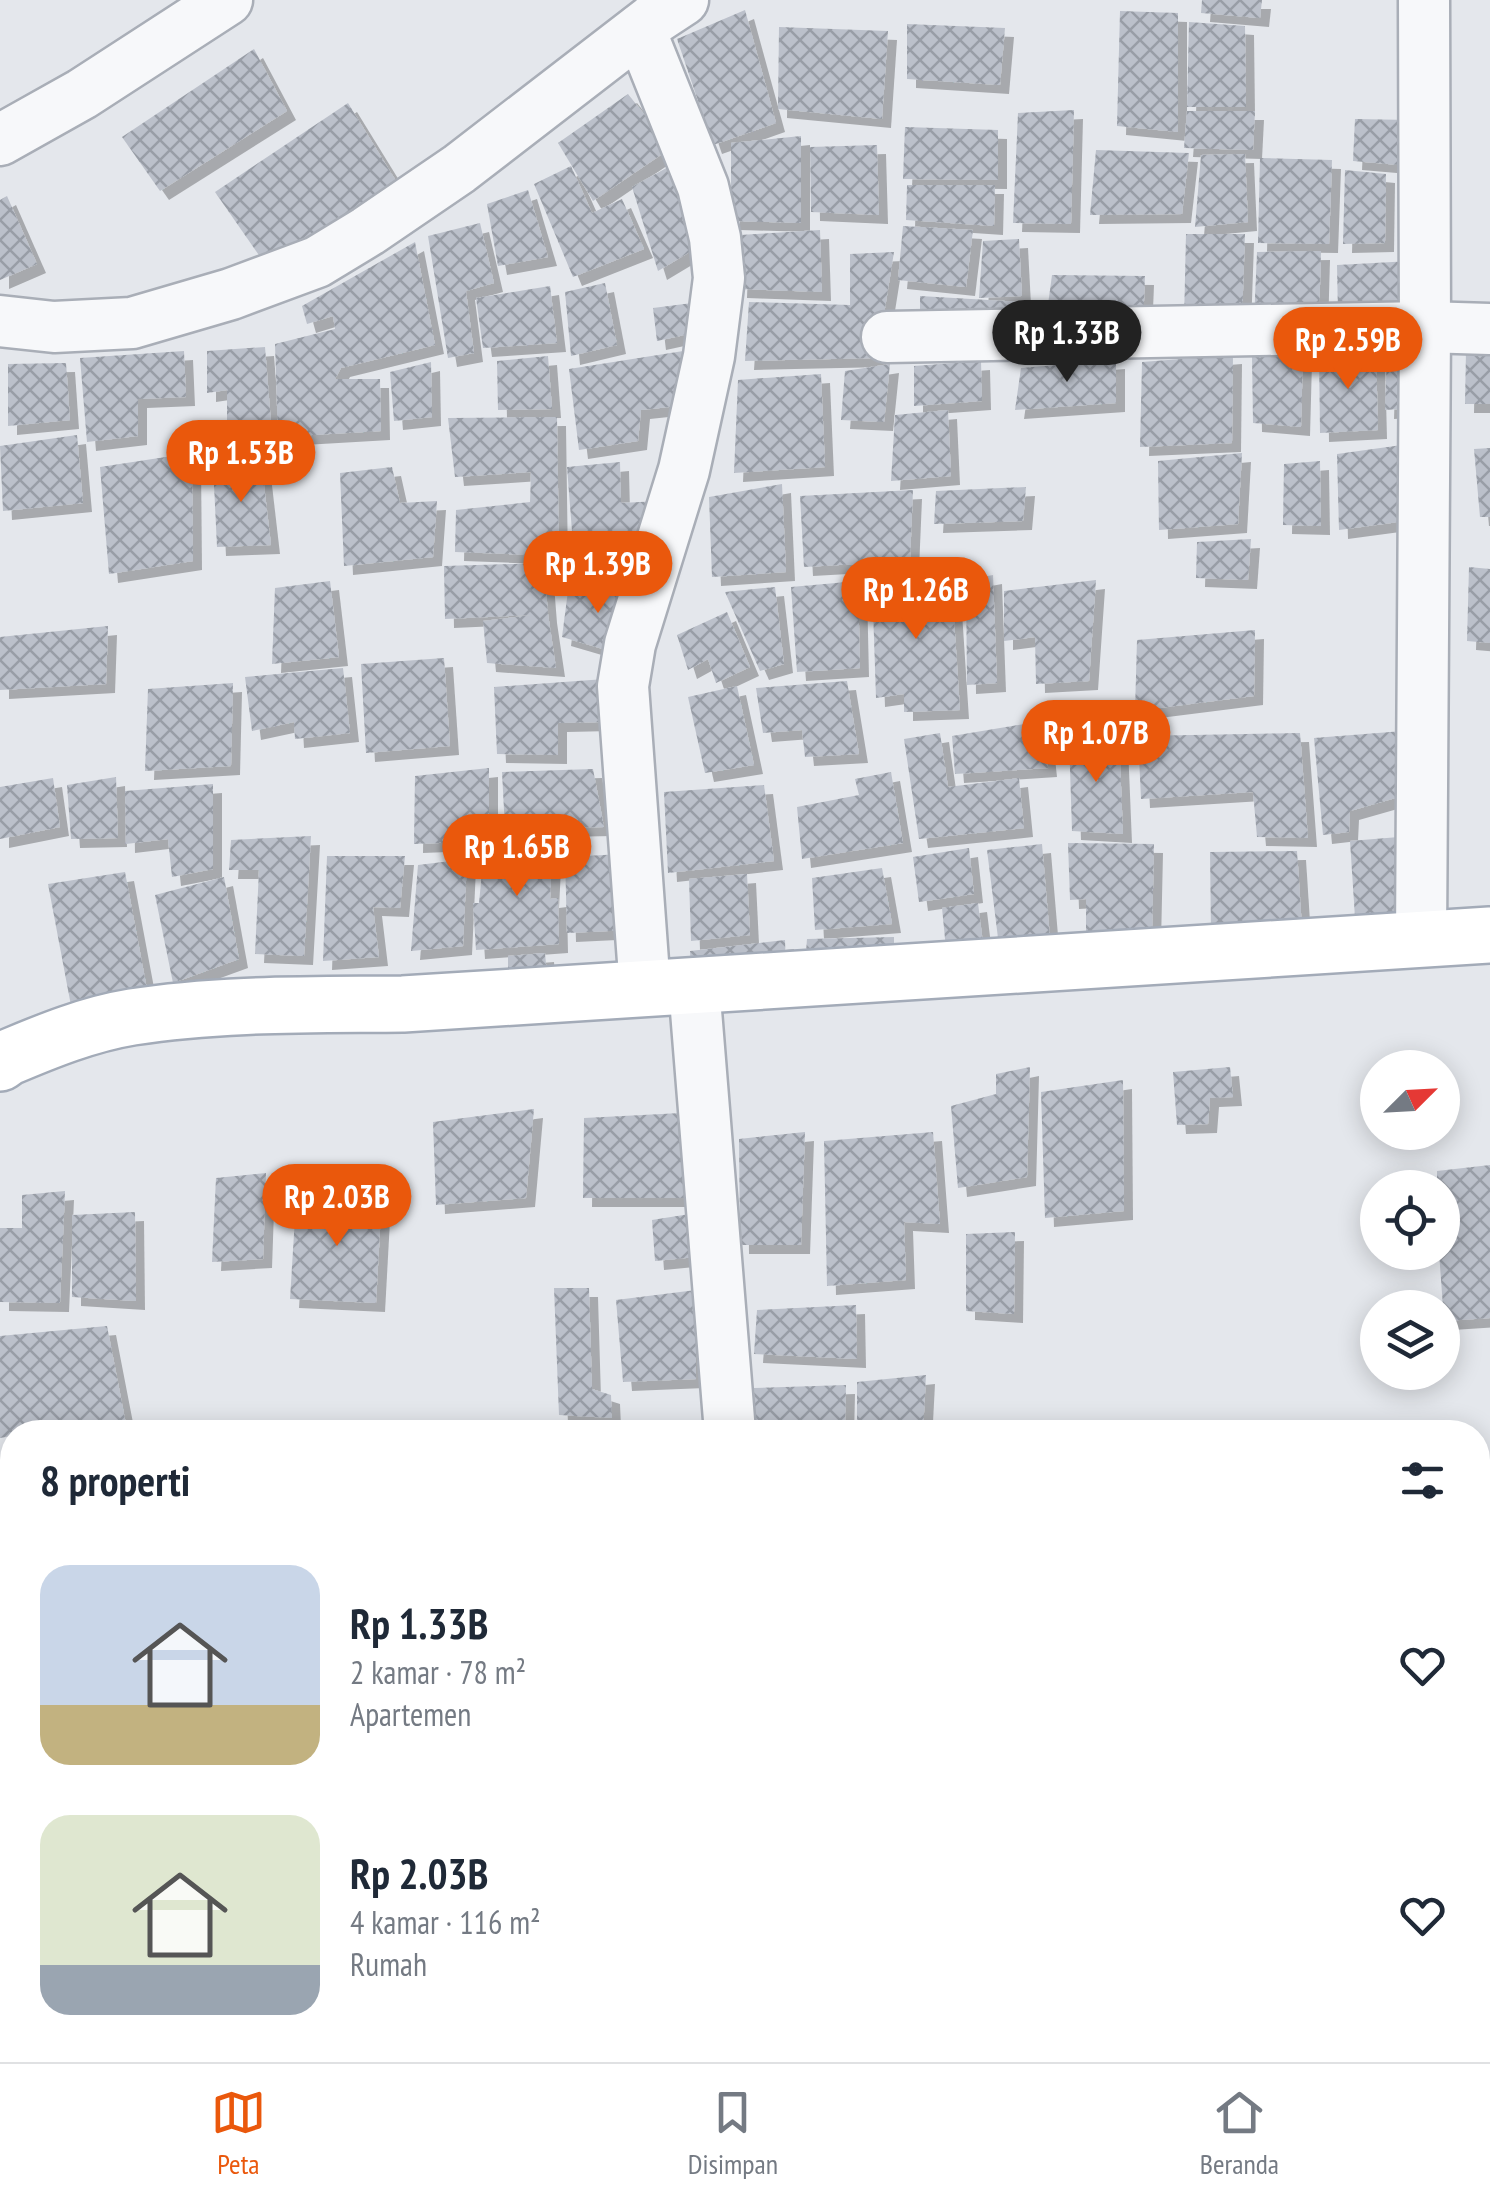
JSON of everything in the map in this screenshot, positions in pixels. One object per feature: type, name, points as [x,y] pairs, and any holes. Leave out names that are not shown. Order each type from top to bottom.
[{"type":"main road","points":[[0,1063],[62,1035],[131,1017],[254,1006],[403,1004],[1490,935]]},
{"type":"street","points":[[0,140],[82,94],[227,0]]},
{"type":"street","points":[[0,321],[54,327],[132,322],[231,294],[317,262],[459,170],[683,0]]},
{"type":"street","points":[[1421,939],[1424,0]]},
{"type":"street","points":[[640,30],[703,187],[716,238],[718,278],[708,356],[684,470],[630,644],[622,686],[670,988],[728,1420]]},
{"type":"street","points":[[888,337],[1490,329]]},
{"type":"building","points":[[1202,0],[1262,0],[1260,18],[1201,13]]},
{"type":"building","points":[[745,10],[776,123],[713,145],[677,39]]},
{"type":"building","points":[[1120,11],[1178,13],[1178,132],[1117,126]]},
{"type":"building","points":[[1189,22],[1245,26],[1246,107],[1187,107]]},
{"type":"building","points":[[907,24],[1005,28],[1000,85],[907,79]]},
{"type":"building","points":[[779,27],[888,31],[882,119],[778,109]]},
{"type":"building","points":[[254,49],[287,111],[160,191],[122,137]]},
{"type":"building","points":[[628,94],[671,148],[593,201],[558,143]]},
{"type":"building","points":[[348,103],[401,189],[320,240],[263,261],[215,192]]},
{"type":"building","points":[[1074,110],[1071,224],[1013,223],[1018,113]]},
{"type":"building","points":[[1187,111],[1255,111],[1253,150],[1184,148]]},
{"type":"building","points":[[1355,119],[1411,120],[1411,166],[1353,161]]},
{"type":"building","points":[[905,127],[998,130],[998,180],[903,179]]},
{"type":"building","points":[[801,136],[801,223],[731,221],[731,143]]},
{"type":"building","points":[[877,145],[879,215],[811,212],[810,147]]},
{"type":"building","points":[[1096,150],[1189,153],[1182,214],[1090,215]]},
{"type":"building","points":[[1245,154],[1248,222],[1195,227],[1201,155]]},
{"type":"building","points":[[1260,158],[1332,160],[1329,244],[1258,243]]},
{"type":"building","points":[[571,166],[592,213],[622,199],[644,249],[573,277],[534,184]]},
{"type":"building","points":[[670,166],[703,244],[658,271],[632,187]]},
{"type":"building","points":[[1345,170],[1386,174],[1385,243],[1343,244]]},
{"type":"building","points":[[907,185],[995,185],[994,226],[906,220]]},
{"type":"building","points":[[528,190],[548,257],[498,266],[487,204]]},
{"type":"building","points":[[7,196],[37,264],[0,280],[0,200]]},
{"type":"building","points":[[480,223],[494,283],[466,291],[474,353],[448,358],[428,236]]},
{"type":"building","points":[[903,226],[973,230],[966,287],[898,280]]},
{"type":"building","points":[[820,230],[822,292],[738,289],[740,235]]},
{"type":"building","points":[[1186,234],[1245,234],[1242,320],[1184,322]]},
{"type":"building","points":[[1019,239],[1022,296],[979,298],[983,241]]},
{"type":"building","points":[[415,242],[435,345],[341,368],[335,379],[380,379],[381,431],[278,437],[275,344],[335,329],[333,316],[307,324],[302,306]]},
{"type":"building","points":[[1321,251],[1319,321],[1254,321],[1257,252]]},
{"type":"building","points":[[894,252],[877,358],[745,361],[749,302],[850,305],[850,254]]},
{"type":"building","points":[[1411,261],[1413,318],[1338,316],[1337,265]]},
{"type":"building","points":[[1052,275],[1145,276],[1143,326],[1045,327]]},
{"type":"building","points":[[605,283],[617,345],[571,356],[565,292]]},
{"type":"building","points":[[550,286],[557,343],[483,348],[476,298]]},
{"type":"building","points":[[920,296],[1024,302],[1023,331],[920,330]]},
{"type":"building","points":[[700,302],[703,331],[657,341],[653,308]]},
{"type":"building","points":[[265,347],[271,423],[227,423],[227,390],[207,393],[207,351]]},
{"type":"building","points":[[696,349],[688,405],[641,410],[638,441],[579,450],[569,369]]},
{"type":"building","points":[[1376,350],[1378,430],[1320,433],[1319,354]]},
{"type":"building","points":[[1416,350],[1416,408],[1385,410],[1387,352]]},
{"type":"building","points":[[1490,350],[1490,404],[1465,404],[1466,351]]},
{"type":"building","points":[[184,351],[186,397],[138,399],[138,436],[87,442],[80,358]]},
{"type":"building","points":[[1303,353],[1301,427],[1253,423],[1252,356]]},
{"type":"building","points":[[1233,355],[1232,443],[1140,447],[1142,362]]},
{"type":"building","points":[[548,356],[552,409],[498,410],[497,361]]},
{"type":"building","points":[[1116,360],[1116,403],[1015,410],[1021,368]]},
{"type":"building","points":[[981,361],[982,401],[914,406],[914,366]]},
{"type":"building","points":[[431,362],[432,417],[394,421],[390,372]]},
{"type":"building","points":[[66,363],[70,420],[8,426],[8,364]]},
{"type":"building","points":[[890,364],[884,422],[841,420],[845,371]]},
{"type":"building","points":[[821,374],[825,467],[734,473],[738,380]]},
{"type":"building","points":[[948,410],[951,476],[891,481],[895,415]]},
{"type":"building","points":[[557,417],[559,556],[455,552],[456,510],[530,502],[531,472],[455,477],[448,418]]},
{"type":"building","points":[[77,435],[83,503],[3,511],[0,446]]},
{"type":"building","points":[[1402,445],[1406,521],[1339,530],[1337,454]]},
{"type":"building","points":[[1490,448],[1490,517],[1480,517],[1474,449]]},
{"type":"building","points":[[192,453],[193,561],[109,574],[100,467]]},
{"type":"building","points":[[1242,453],[1238,524],[1159,530],[1158,461]]},
{"type":"building","points":[[261,459],[271,545],[217,547],[213,464]]},
{"type":"building","points":[[1320,461],[1321,526],[1283,525],[1284,464]]},
{"type":"building","points":[[620,462],[621,503],[659,501],[642,566],[575,570],[567,467]]},
{"type":"building","points":[[392,467],[400,503],[437,501],[433,557],[344,566],[340,473]]},
{"type":"building","points":[[782,484],[786,572],[712,577],[709,497]]},
{"type":"building","points":[[1026,487],[1023,521],[934,524],[936,491]]},
{"type":"building","points":[[913,490],[910,561],[804,567],[800,496]]},
{"type":"building","points":[[1251,539],[1248,580],[1196,578],[1197,542]]},
{"type":"building","points":[[544,563],[556,668],[487,663],[483,621],[531,615],[445,619],[444,566]]},
{"type":"building","points":[[1469,567],[1490,569],[1490,643],[1467,641]]},
{"type":"building","points":[[951,573],[960,710],[904,712],[904,694],[876,698],[872,578]]},
{"type":"building","points":[[993,575],[997,683],[967,685],[966,580]]},
{"type":"building","points":[[1096,580],[1089,681],[1036,684],[1035,637],[1004,641],[1004,591]]},
{"type":"building","points":[[330,581],[339,657],[272,664],[275,588]]},
{"type":"building","points":[[858,581],[860,668],[797,672],[791,587]]},
{"type":"building","points":[[569,583],[637,591],[620,654],[562,637]]},
{"type":"building","points":[[775,587],[784,664],[760,671],[725,592]]},
{"type":"building","points":[[727,612],[750,667],[716,683],[708,659],[688,670],[677,635]]},
{"type":"building","points":[[108,626],[106,684],[0,690],[0,637]]},
{"type":"building","points":[[1255,630],[1254,696],[1135,711],[1137,640]]},
{"type":"building","points":[[444,658],[450,746],[366,753],[361,664]]},
{"type":"building","points":[[343,668],[350,733],[295,739],[294,722],[252,731],[245,677]]},
{"type":"building","points":[[605,679],[603,722],[558,723],[558,755],[497,754],[494,687]]},
{"type":"building","points":[[847,681],[859,754],[805,757],[802,730],[763,733],[756,688]]},
{"type":"building","points":[[233,683],[231,766],[145,771],[148,689]]},
{"type":"building","points":[[737,686],[754,765],[705,773],[688,697]]},
{"type":"building","points":[[1043,721],[1048,768],[955,774],[952,736]]},
{"type":"building","points":[[1403,731],[1406,795],[1350,811],[1349,832],[1323,835],[1314,738]]},
{"type":"building","points":[[940,733],[948,787],[1019,778],[1024,828],[919,839],[904,739]]},
{"type":"building","points":[[1300,733],[1308,838],[1257,837],[1253,792],[1141,799],[1138,736]]},
{"type":"building","points":[[1119,737],[1123,834],[1072,831],[1069,738]]},
{"type":"building","points":[[489,768],[489,841],[414,844],[415,776]]},
{"type":"building","points":[[593,769],[604,827],[505,829],[502,772]]},
{"type":"building","points":[[891,772],[903,843],[802,859],[797,807],[859,795],[855,779]]},
{"type":"building","points":[[116,777],[118,838],[71,839],[67,785]]},
{"type":"building","points":[[53,778],[60,827],[0,839],[0,787]]},
{"type":"building","points":[[213,784],[213,869],[172,877],[168,839],[126,844],[125,791]]},
{"type":"building","points":[[764,785],[774,861],[668,873],[664,792]]},
{"type":"building","points":[[311,836],[304,956],[255,954],[259,870],[229,870],[231,840]]},
{"type":"building","points":[[1411,836],[1411,931],[1356,933],[1350,841]]},
{"type":"building","points":[[553,840],[550,899],[558,898],[559,944],[476,950],[473,903],[479,903],[484,852]]},
{"type":"building","points":[[1068,843],[1154,844],[1152,934],[1086,935],[1086,899],[1070,900]]},
{"type":"building","points":[[1042,844],[1051,950],[1000,954],[987,850]]},
{"type":"building","points":[[969,848],[974,894],[919,902],[913,857]]},
{"type":"building","points":[[1297,851],[1302,928],[1211,933],[1210,852]]},
{"type":"building","points":[[623,854],[629,930],[567,933],[565,857]]},
{"type":"building","points":[[327,856],[405,856],[400,908],[373,907],[379,957],[323,961]]},
{"type":"building","points":[[467,859],[463,946],[411,951],[418,865]]},
{"type":"building","points":[[882,868],[892,924],[815,930],[812,878]]},
{"type":"building","points":[[125,872],[149,1000],[72,1011],[48,884]]},
{"type":"building","points":[[747,874],[750,935],[691,941],[689,879]]},
{"type":"building","points":[[224,877],[239,959],[173,983],[155,895]]},
{"type":"building","points":[[978,903],[985,960],[947,959],[942,908]]},
{"type":"building","points":[[894,937],[894,964],[805,964],[807,939]]},
{"type":"building","points":[[785,940],[786,969],[691,976],[690,951]]},
{"type":"building","points":[[545,953],[548,986],[508,986],[508,956]]},
{"type":"building","points":[[1030,1067],[1027,1177],[958,1188],[951,1106],[996,1094],[996,1074]]},
{"type":"building","points":[[1230,1067],[1233,1097],[1210,1098],[1208,1124],[1177,1125],[1173,1072]]},
{"type":"building","points":[[1123,1080],[1124,1211],[1045,1218],[1041,1092]]},
{"type":"building","points":[[534,1109],[526,1198],[436,1205],[433,1122]]},
{"type":"building","points":[[681,1113],[689,1198],[583,1198],[584,1118]]},
{"type":"building","points":[[805,1132],[801,1245],[740,1245],[739,1139]]},
{"type":"building","points":[[933,1132],[940,1224],[904,1222],[906,1280],[827,1286],[824,1141]]},
{"type":"building","points":[[1490,1165],[1490,1318],[1460,1320],[1460,1290],[1442,1290],[1440,1270],[1460,1270],[1460,1170],[1446,1170]]},
{"type":"building","points":[[266,1173],[263,1259],[212,1262],[216,1178]]},
{"type":"building","points":[[65,1191],[60,1303],[0,1302],[0,1228],[22,1228],[22,1195]]},
{"type":"building","points":[[382,1193],[376,1303],[290,1299],[296,1202]]},
{"type":"building","points":[[135,1212],[136,1301],[72,1297],[72,1215]]},
{"type":"building","points":[[696,1213],[696,1257],[655,1261],[652,1220]]},
{"type":"building","points":[[1015,1232],[1014,1314],[966,1311],[966,1234]]},
{"type":"building","points":[[554,1288],[589,1288],[592,1389],[611,1395],[612,1418],[559,1415]]},
{"type":"building","points":[[696,1290],[696,1379],[623,1382],[616,1300]]},
{"type":"building","points":[[856,1305],[857,1359],[754,1354],[757,1310]]},
{"type":"building","points":[[107,1326],[125,1420],[0,1420],[0,1336]]},
{"type":"building","points":[[926,1375],[924,1420],[857,1420],[857,1382]]},
{"type":"building","points":[[846,1385],[845,1420],[755,1420],[754,1388]]}]
